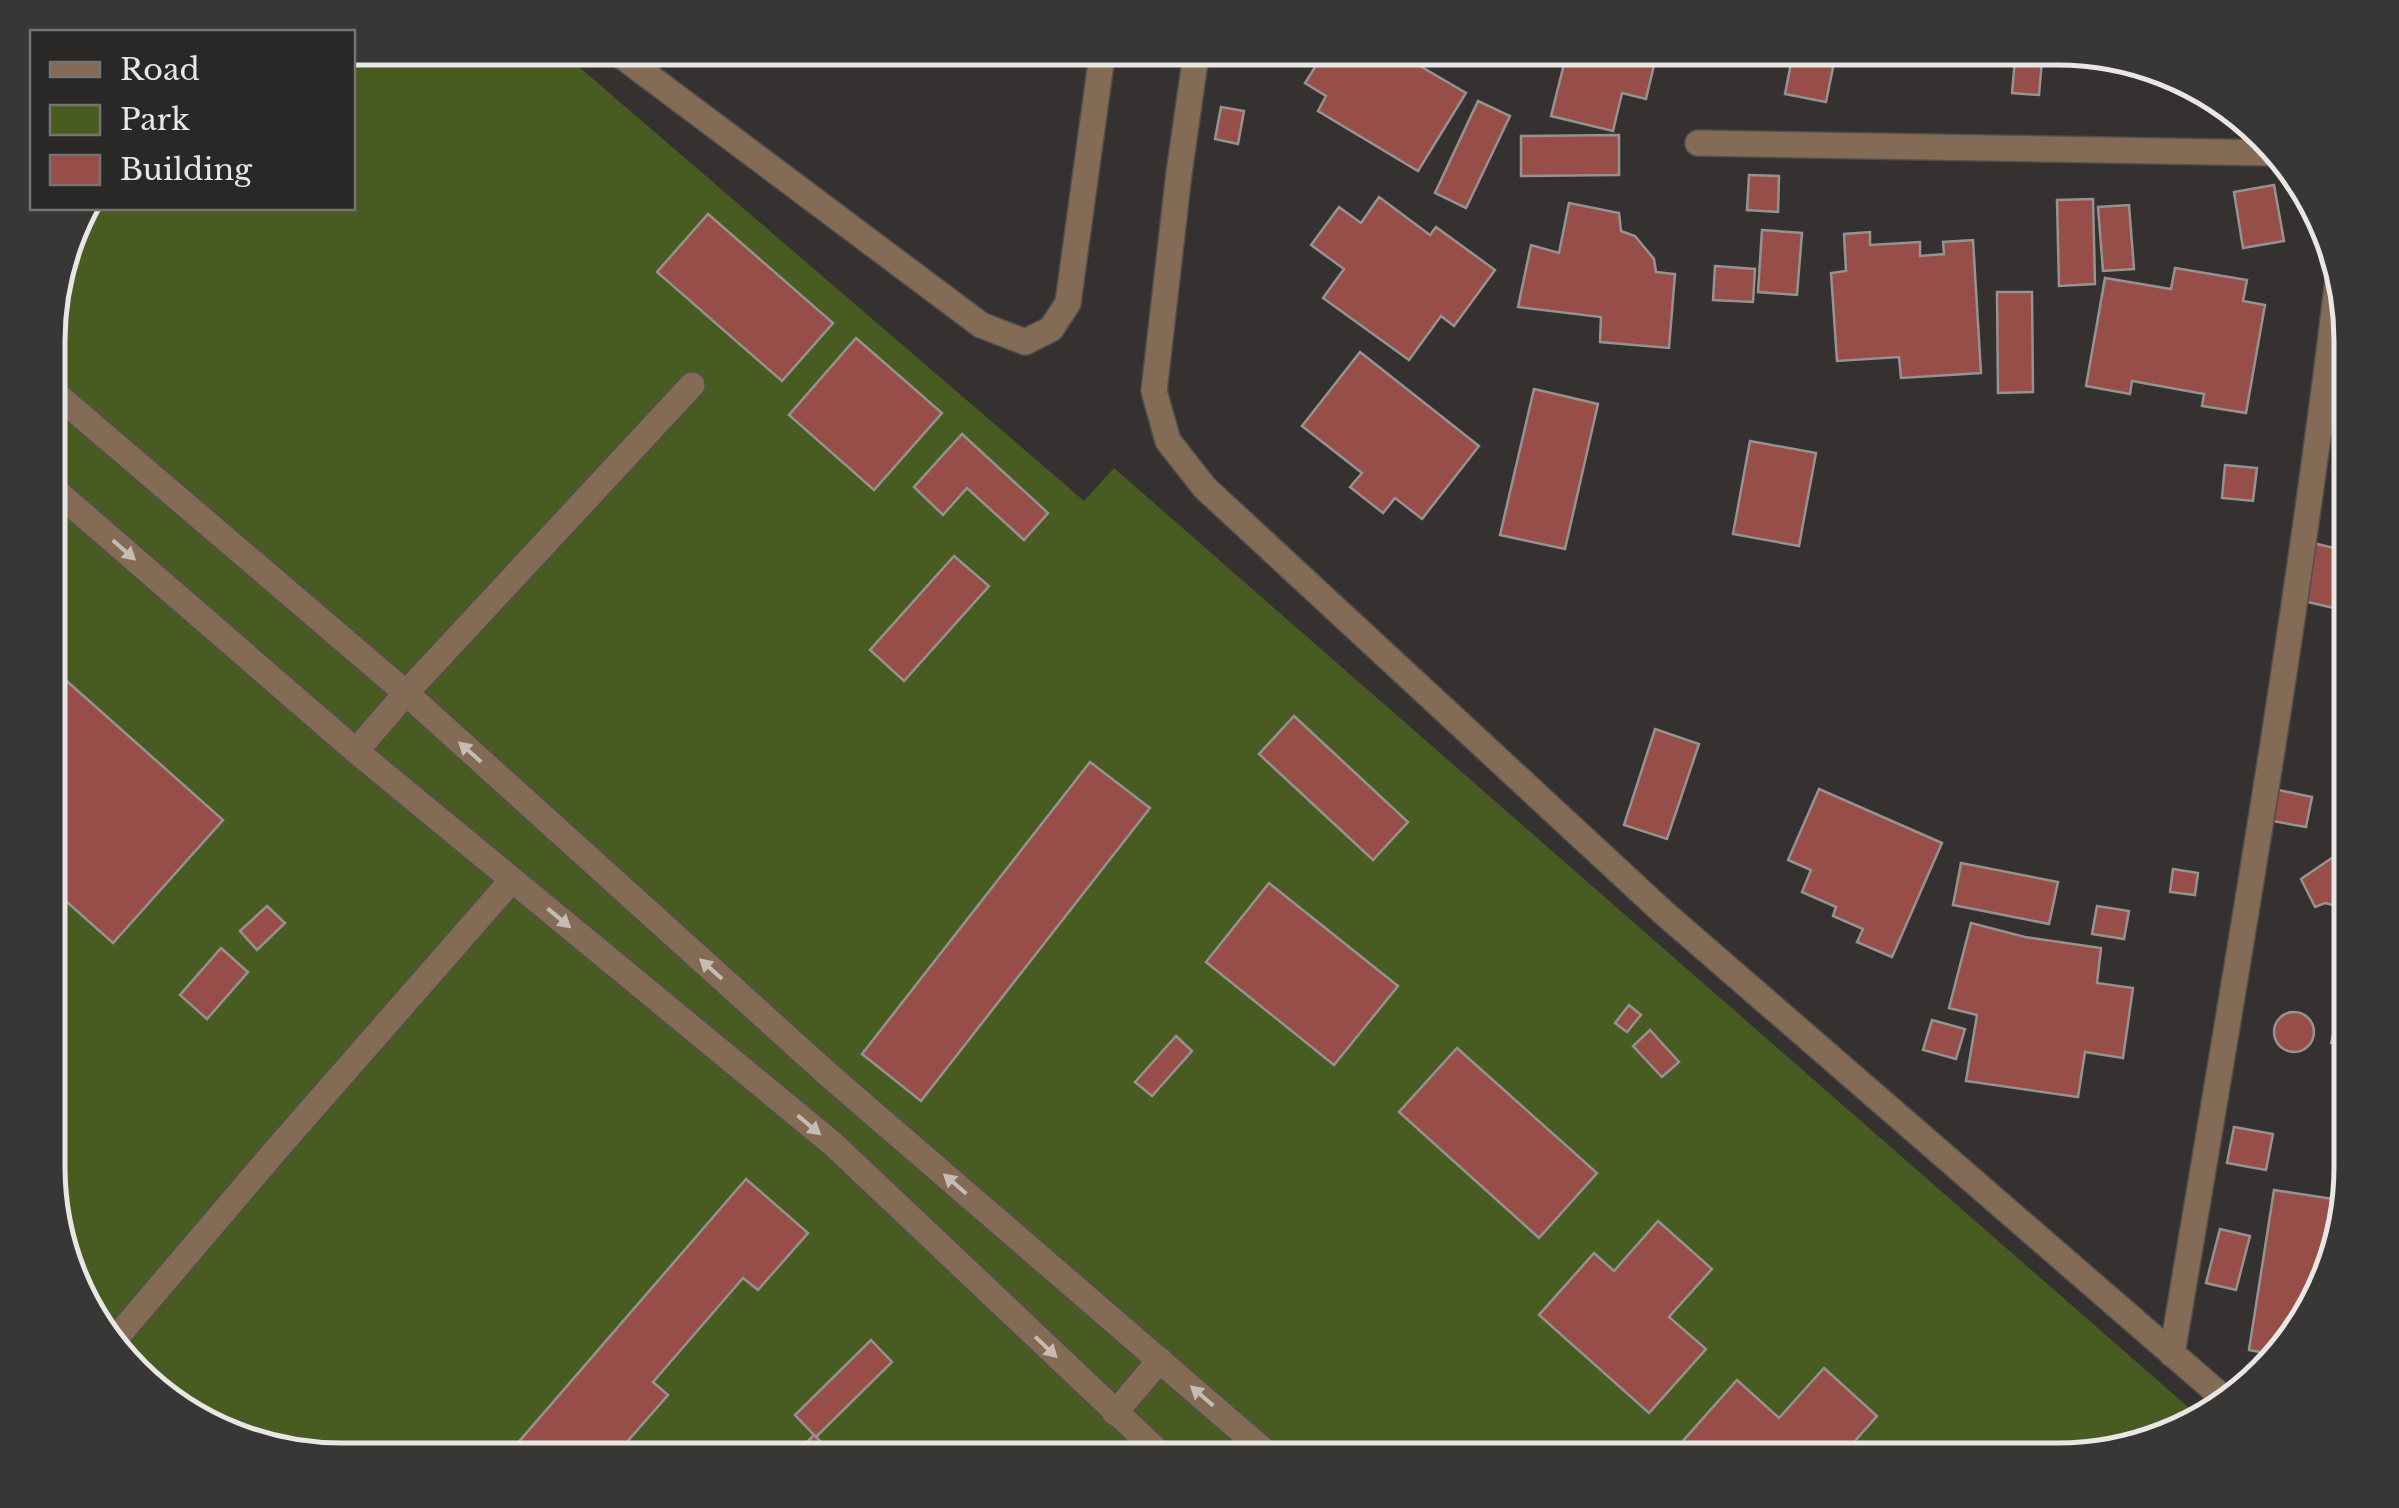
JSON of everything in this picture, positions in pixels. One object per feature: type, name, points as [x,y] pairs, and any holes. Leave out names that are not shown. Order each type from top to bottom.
[{"type":"street","points":[[634,65],[981,325],[1026,342],[1051,328],[1068,303],[1102,65]]},
{"type":"street","points":[[1194,65],[1178,173],[1154,391],[1168,441],[1206,488],[1664,913],[2217,1392]]},
{"type":"street","points":[[1698,144],[2259,152]]},
{"type":"street","points":[[2172,1354],[2267,789],[2315,472],[2333,322]]},
{"type":"street","points":[[356,751],[692,385]]},
{"type":"street","points":[[65,401],[406,694],[831,1078],[1255,1442]]},
{"type":"street","points":[[65,499],[356,751],[833,1144],[1148,1443]]},
{"type":"street","points":[[120,1333],[512,880]]},
{"type":"street","points":[[1115,1413],[1160,1360]]},
{"type":"green space","points":[[355,65],[577,65],[1084,501],[1114,468],[2190,1409],[2147,1428],[2112,1438],[2076,1442],[341,1443],[269,1434],[235,1422],[187,1397],[133,1349],[111,1321],[86,1273],[74,1239],[65,1167],[65,341],[74,269],[98,210],[355,210]]},
{"type":"building","points":[[1316,65],[1418,65],[1466,93],[1418,171],[1318,111],[1326,96],[1305,83]]},
{"type":"building","points":[[1564,65],[1654,65],[1646,99],[1622,93],[1613,131],[1551,116]]},
{"type":"building","points":[[1791,65],[1834,65],[1826,102],[1785,94]]},
{"type":"building","points":[[2014,65],[2042,65],[2039,95],[2012,93]]},
{"type":"building","points":[[1478,101],[1510,116],[1466,208],[1435,193]]},
{"type":"building","points":[[1221,107],[1244,111],[1238,144],[1215,139]]},
{"type":"building","points":[[1619,135],[1619,175],[1521,176],[1521,136]]},
{"type":"building","points":[[1749,175],[1779,176],[1778,212],[1747,210]]},
{"type":"building","points":[[2274,185],[2284,241],[2243,248],[2234,192]]},
{"type":"building","points":[[1379,197],[1430,235],[1436,227],[1495,270],[1454,326],[1441,316],[1409,360],[1323,298],[1344,269],[1311,245],[1339,207],[1361,223]]},
{"type":"building","points":[[2093,199],[2095,284],[2059,286],[2057,200]]},
{"type":"building","points":[[1569,203],[1619,213],[1621,231],[1635,236],[1654,259],[1656,272],[1675,274],[1669,348],[1600,342],[1601,317],[1518,307],[1531,245],[1559,253]]},
{"type":"building","points":[[2129,205],[2134,269],[2103,271],[2098,207]]},
{"type":"building","points":[[708,214],[833,323],[782,381],[657,272]]},
{"type":"building","points":[[1762,230],[1802,233],[1797,295],[1758,292]]},
{"type":"building","points":[[1870,232],[1870,245],[1920,242],[1920,256],[1944,254],[1943,242],[1973,240],[1981,373],[1901,378],[1899,357],[1837,361],[1831,273],[1846,271],[1844,234]]},
{"type":"building","points":[[1715,266],[1755,269],[1753,302],[1713,300]]},
{"type":"building","points":[[2175,268],[2247,280],[2243,301],[2265,305],[2246,413],[2202,406],[2204,394],[2132,381],[2130,394],[2086,386],[2105,278],[2171,289]]},
{"type":"building","points":[[1997,292],[2032,292],[2033,392],[1998,393]]},
{"type":"building","points":[[856,338],[942,413],[874,490],[789,415]]},
{"type":"building","points":[[1360,352],[1479,446],[1422,519],[1395,498],[1383,513],[1350,487],[1362,473],[1302,426]]},
{"type":"building","points":[[1534,389],[1598,404],[1565,549],[1500,535]]},
{"type":"building","points":[[962,434],[1048,513],[1024,540],[967,488],[943,515],[914,487]]},
{"type":"building","points":[[1750,441],[1816,453],[1799,546],[1733,534]]},
{"type":"building","points":[[2225,465],[2257,468],[2253,501],[2222,498]]},
{"type":"building","points":[[2313,543],[2333,548],[2333,608],[2299,600]]},
{"type":"building","points":[[954,556],[989,586],[904,681],[870,650]]},
{"type":"building","points":[[65,679],[223,820],[113,943],[65,900]]},
{"type":"building","points":[[1294,716],[1408,822],[1373,860],[1259,754]]},
{"type":"building","points":[[1655,729],[1699,744],[1667,839],[1624,825]]},
{"type":"building","points":[[1090,762],[1150,808],[921,1101],[862,1054]]},
{"type":"building","points":[[1819,789],[1942,843],[1892,957],[1857,942],[1863,929],[1833,916],[1836,907],[1802,892],[1811,870],[1788,860]]},
{"type":"building","points":[[2274,789],[2312,797],[2306,827],[2267,820]]},
{"type":"building","points":[[2333,857],[2333,905],[2315,907],[2301,879]]},
{"type":"building","points":[[1961,863],[2058,882],[2049,924],[1953,905]]},
{"type":"building","points":[[2173,869],[2198,873],[2195,895],[2170,892]]},
{"type":"building","points":[[1269,883],[1398,986],[1334,1065],[1206,962]]},
{"type":"building","points":[[267,906],[285,923],[257,950],[240,931]]},
{"type":"building","points":[[2097,906],[2129,911],[2124,939],[2092,934]]},
{"type":"building","points":[[1971,923],[2025,937],[2101,948],[2097,983],[2133,988],[2123,1058],[2085,1052],[2078,1097],[1966,1081],[1977,1015],[1949,1008]]},
{"type":"building","points":[[221,948],[248,972],[207,1019],[180,995]]},
{"type":"building","points":[[1629,1005],[1641,1015],[1627,1032],[1615,1023]]},
{"type":"building","points":[[2294,1012],[2308,1018],[2314,1032],[2308,1046],[2294,1052],[2280,1046],[2274,1032],[2280,1018]]},
{"type":"building","points":[[1932,1020],[1965,1029],[1956,1059],[1923,1050]]},
{"type":"building","points":[[1650,1030],[1679,1062],[1662,1077],[1633,1046]]},
{"type":"building","points":[[1176,1036],[1192,1051],[1152,1096],[1135,1082]]},
{"type":"building","points":[[1457,1048],[1597,1173],[1539,1238],[1399,1112]]},
{"type":"building","points":[[2234,1127],[2273,1134],[2266,1170],[2227,1163]]},
{"type":"building","points":[[746,1179],[808,1233],[758,1290],[743,1278],[653,1382],[668,1395],[626,1443],[518,1443]]},
{"type":"building","points":[[2274,1190],[2331,1199],[2329,1221],[2306,1289],[2266,1349],[2262,1352],[2249,1350]]},
{"type":"building","points":[[1658,1221],[1712,1269],[1669,1317],[1706,1349],[1649,1413],[1539,1315],[1594,1253],[1614,1271]]},
{"type":"building","points":[[2220,1229],[2250,1236],[2236,1290],[2206,1283]]},
{"type":"building","points":[[871,1340],[892,1362],[816,1437],[795,1415]]},
{"type":"building","points":[[1824,1368],[1877,1416],[1854,1442],[1682,1442],[1737,1380],[1779,1418]]}]
